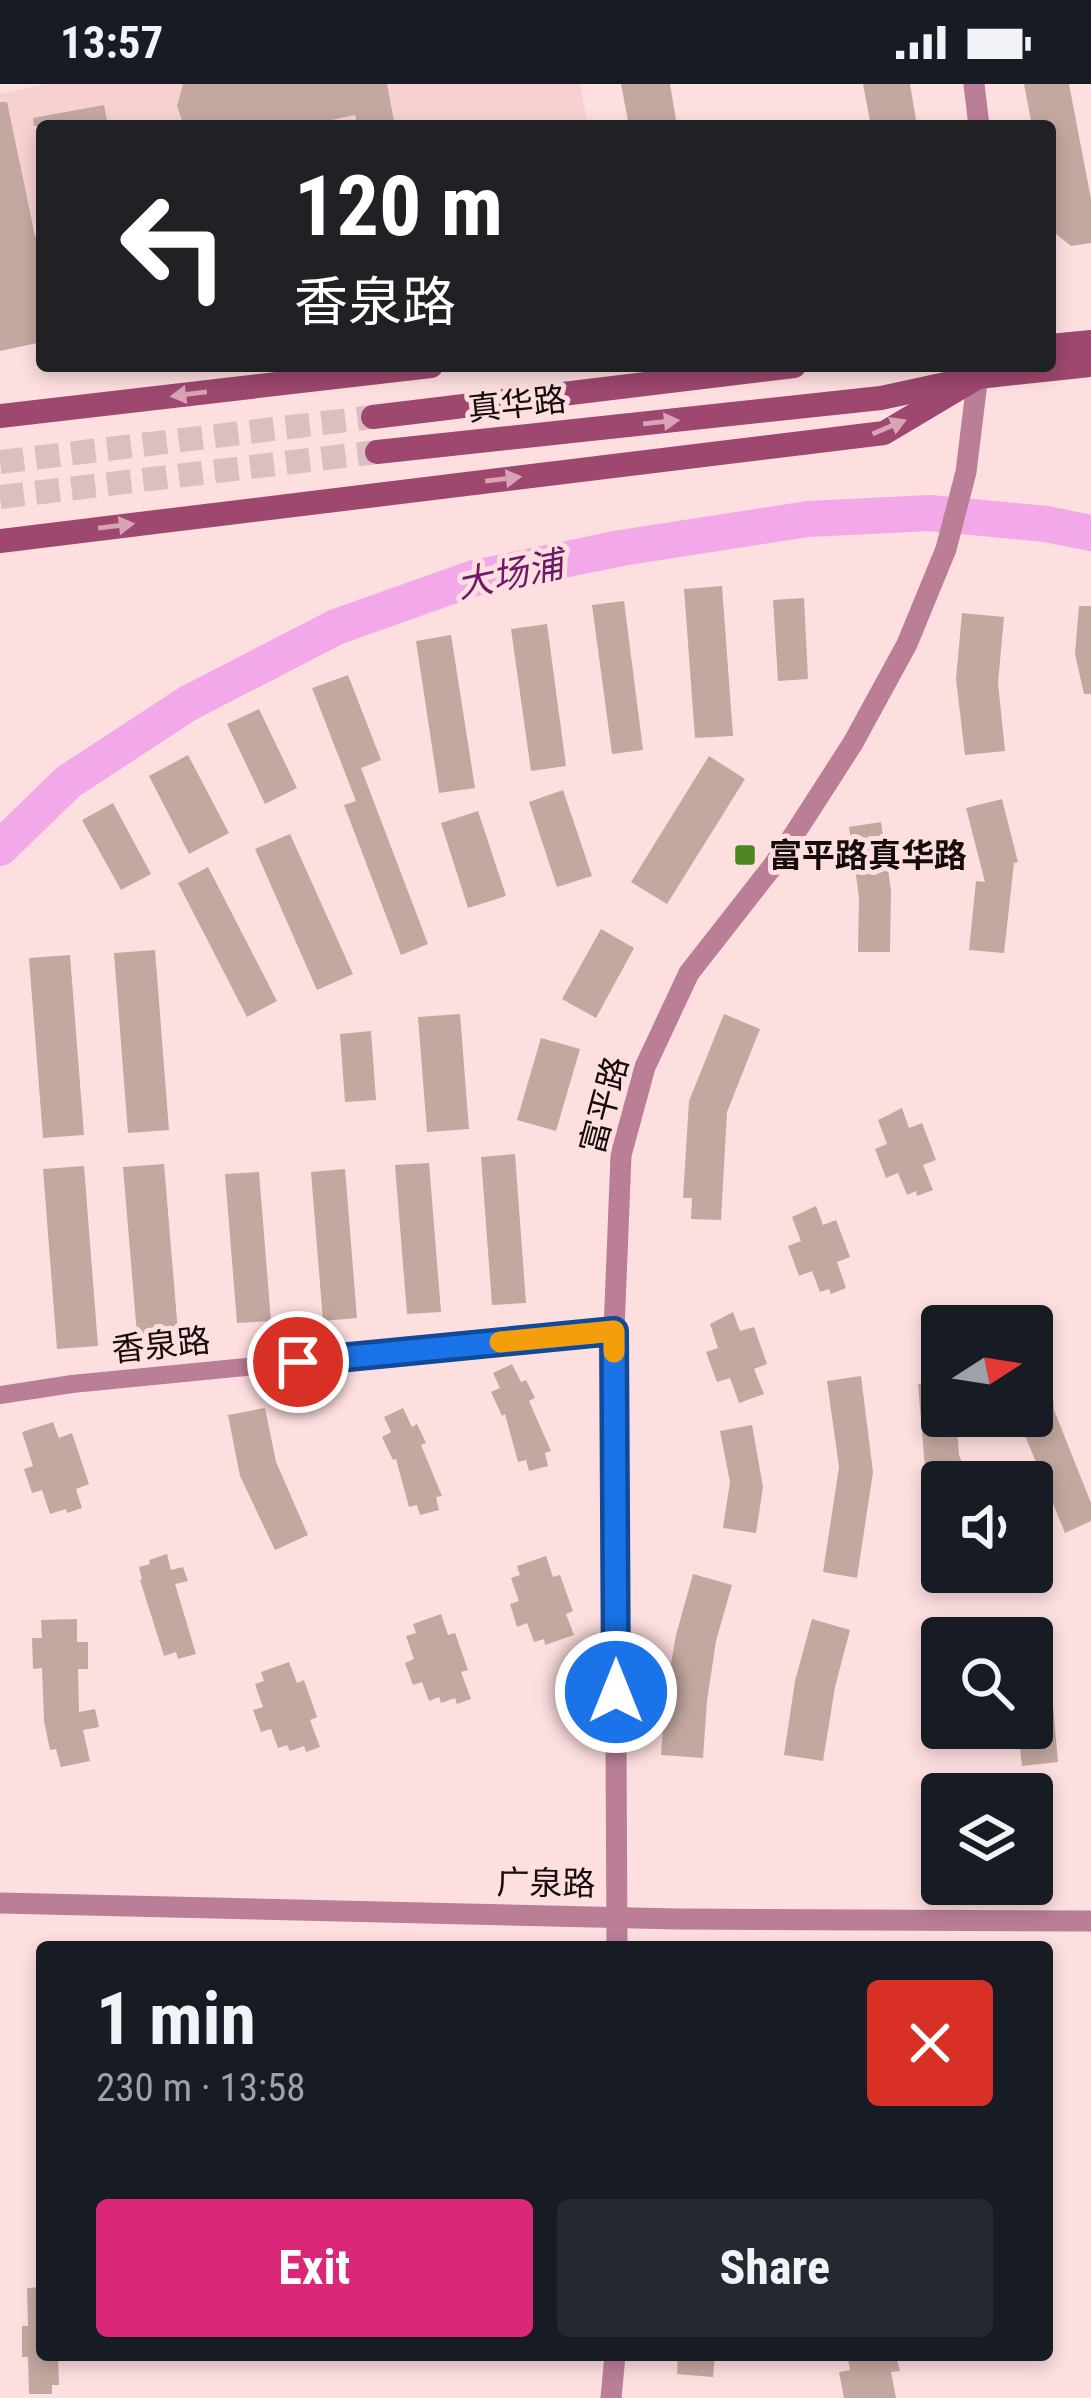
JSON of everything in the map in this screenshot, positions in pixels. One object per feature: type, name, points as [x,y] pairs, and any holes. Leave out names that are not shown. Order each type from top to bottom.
[{"type":"main road","points":[[1056,345],[1091,342]]},
{"type":"main road","name":"真华路","points":[[1056,367],[1091,365]]},
{"type":"main road","points":[[0,416],[378,372]]},
{"type":"main road","name":"真华路","points":[[373,417],[744,372]]},
{"type":"main road","points":[[0,541],[884,434],[978,372]]},
{"type":"main road","name":"真华路","points":[[377,452],[881,398],[978,372]]},
{"type":"street","points":[[974,84],[978,120]]},
{"type":"street","name":"富平路","points":[[617,1941],[614,1331],[621,1155],[645,1067],[689,973],[772,867],[854,743],[907,644],[946,549],[966,472],[978,372]]},
{"type":"street","name":"香泉路","points":[[0,1396],[72,1384],[614,1331]]},
{"type":"street","name":"广泉路","points":[[0,1903],[617,1918],[1091,1921]]},
{"type":"street","points":[[611,2398],[614,2361]]},
{"type":"shaded area","points":[[46,84],[580,84],[587,120],[36,120],[36,225],[0,234],[0,94]]},
{"type":"building","points":[[183,84],[387,84],[394,120],[356,120],[355,115],[331,120],[182,120],[177,106]]},
{"type":"building","points":[[621,84],[670,84],[676,120],[628,120]]},
{"type":"building","points":[[863,84],[910,84],[916,120],[870,120]]},
{"type":"building","points":[[1024,84],[1069,84],[1091,199],[1091,243],[1071,246],[1056,234],[1056,120],[1031,120]]},
{"type":"building","points":[[0,102],[7,102],[36,236],[36,343],[0,351]]},
{"type":"building","points":[[104,105],[107,120],[36,120],[34,126],[33,118]]},
{"type":"building","points":[[722,586],[733,736],[695,738],[684,589]]},
{"type":"building","points":[[804,598],[808,679],[778,681],[773,600]]},
{"type":"building","points":[[624,601],[643,750],[612,754],[592,605]]},
{"type":"building","points":[[1079,606],[1091,606],[1091,694],[1084,694],[1075,654]]},
{"type":"building","points":[[962,613],[1004,617],[998,683],[1005,751],[965,755],[956,679]]},
{"type":"building","points":[[547,624],[566,766],[531,771],[511,629]]},
{"type":"building","points":[[451,635],[475,788],[439,793],[416,641]]},
{"type":"building","points":[[348,675],[381,760],[361,768],[428,944],[401,955],[344,805],[356,801],[312,688]]},
{"type":"building","points":[[259,709],[297,788],[265,804],[227,724]]},
{"type":"building","points":[[188,755],[229,833],[189,854],[149,776]]},
{"type":"building","points":[[709,756],[745,779],[667,904],[631,882]]},
{"type":"building","points":[[563,790],[592,876],[557,887],[529,802]]},
{"type":"building","points":[[1002,799],[1018,862],[1014,863],[1004,953],[969,950],[976,881],[985,882],[966,808]]},
{"type":"building","points":[[113,803],[151,874],[121,890],[82,820]]},
{"type":"building","points":[[478,811],[506,896],[468,908],[441,823]]},
{"type":"building","points":[[881,822],[891,890],[890,952],[858,952],[859,897],[849,827]]},
{"type":"building","points":[[290,834],[353,974],[317,990],[255,849]]},
{"type":"building","points":[[208,867],[277,1001],[247,1017],[178,883]]},
{"type":"building","points":[[601,929],[634,948],[596,1018],[562,999]]},
{"type":"building","points":[[155,950],[169,1130],[128,1133],[114,953]]},
{"type":"building","points":[[70,955],[84,1135],[43,1138],[29,958]]},
{"type":"building","points":[[460,1014],[469,1129],[427,1132],[418,1017]]},
{"type":"building","points":[[724,1014],[760,1029],[727,1112],[721,1220],[691,1219],[692,1198],[683,1198],[689,1101]]},
{"type":"building","points":[[371,1031],[376,1100],[345,1102],[340,1034]]},
{"type":"building","points":[[541,1038],[580,1049],[556,1131],[517,1120]]},
{"type":"building","points":[[902,1108],[909,1128],[922,1123],[936,1160],[923,1165],[933,1190],[917,1196],[916,1191],[907,1195],[898,1173],[886,1178],[875,1149],[887,1144],[878,1120]]},
{"type":"building","points":[[515,1154],[526,1303],[492,1305],[481,1157]]},
{"type":"building","points":[[429,1163],[441,1312],[407,1314],[395,1165]]},
{"type":"building","points":[[164,1164],[179,1344],[138,1347],[123,1167]]},
{"type":"building","points":[[84,1166],[98,1346],[57,1349],[43,1169]]},
{"type":"building","points":[[345,1169],[357,1318],[323,1321],[311,1172]]},
{"type":"building","points":[[259,1172],[271,1321],[237,1323],[225,1174]]},
{"type":"building","points":[[816,1206],[823,1225],[836,1220],[850,1257],[837,1262],[846,1288],[831,1294],[829,1289],[820,1292],[812,1271],[799,1276],[788,1246],[801,1241],[792,1217]]},
{"type":"building","points":[[733,1312],[740,1331],[754,1327],[767,1364],[754,1369],[764,1394],[739,1403],[730,1378],[717,1382],[706,1352],[718,1348],[710,1324]]},
{"type":"building","points":[[512,1364],[535,1398],[529,1401],[551,1451],[545,1453],[548,1466],[529,1471],[526,1460],[518,1462],[505,1414],[502,1416],[491,1392],[500,1388],[493,1373]]},
{"type":"building","points":[[861,1376],[873,1472],[857,1578],[823,1572],[839,1467],[827,1381]]},
{"type":"building","points":[[1053,1398],[1091,1503],[1091,1521],[1065,1533],[1053,1504],[1053,1461],[1035,1461],[1026,1437],[1053,1437]]},
{"type":"building","points":[[265,1408],[276,1462],[308,1535],[275,1550],[240,1476],[228,1415]]},
{"type":"building","points":[[403,1408],[426,1443],[421,1445],[442,1496],[436,1497],[439,1510],[420,1515],[417,1505],[409,1507],[396,1459],[382,1437],[391,1432],[384,1417]]},
{"type":"building","points":[[53,1422],[59,1438],[72,1433],[89,1484],[76,1489],[82,1508],[67,1513],[66,1509],[50,1514],[42,1490],[32,1493],[24,1469],[33,1466],[22,1432]]},
{"type":"building","points":[[752,1425],[763,1487],[756,1533],[723,1528],[730,1482],[720,1431]]},
{"type":"building","points":[[922,1437],[958,1437],[961,1461],[924,1461]]},
{"type":"building","points":[[167,1554],[171,1570],[183,1567],[188,1581],[175,1584],[196,1654],[178,1659],[176,1652],[164,1656],[140,1580],[139,1567]]},
{"type":"building","points":[[546,1556],[553,1577],[560,1575],[573,1611],[566,1614],[574,1635],[545,1645],[544,1639],[534,1642],[527,1623],[517,1627],[510,1604],[519,1601],[511,1578],[520,1575],[517,1566]]},
{"type":"building","points":[[693,1574],[732,1585],[716,1641],[703,1758],[661,1755],[676,1635]]},
{"type":"building","points":[[441,1614],[448,1635],[455,1633],[468,1670],[461,1672],[471,1699],[457,1704],[455,1698],[429,1701],[422,1682],[413,1685],[405,1663],[414,1659],[406,1636],[416,1633],[413,1624]]},
{"type":"building","points":[[77,1619],[77,1642],[88,1642],[88,1669],[78,1669],[79,1712],[95,1709],[99,1727],[83,1730],[90,1761],[61,1767],[56,1749],[50,1750],[42,1668],[33,1669],[32,1638],[42,1638],[41,1620]]},
{"type":"building","points":[[812,1619],[850,1630],[823,1761],[784,1755],[795,1681]]},
{"type":"building","points":[[289,1662],[297,1683],[304,1680],[317,1717],[310,1720],[320,1747],[306,1752],[304,1746],[290,1751],[287,1745],[278,1748],[271,1729],[261,1732],[253,1710],[263,1707],[255,1684],[264,1681],[261,1672]]},
{"type":"building","points":[[1053,1705],[1058,1762],[1022,1766],[1020,1749],[1053,1749]]},
{"type":"building","points":[[36,2287],[36,2361],[58,2361],[59,2385],[52,2385],[52,2394],[29,2394],[28,2357],[22,2357],[22,2326],[28,2326],[27,2288]]},
{"type":"building","points":[[678,2361],[714,2361],[713,2377],[677,2374]]},
{"type":"building","points":[[848,2361],[898,2361],[900,2371],[891,2372],[896,2398],[844,2398],[839,2372],[850,2370]]},
{"type":"waterway","name":"大场浦","points":[[0,848],[68,782],[187,704],[336,627],[474,578],[621,548],[808,519],[930,513],[1091,533]]},
{"type":"tunnel","points":[[0,462],[373,417]]},
{"type":"tunnel","points":[[0,497],[377,452]]},
{"type":"slow traffic","points":[[500,1342],[614,1331],[614,1352]]},
{"type":"place","name":"富平路真华路","points":[[745,855]]},
{"type":"route","points":[[298,1362],[614,1331],[616,1692]]}]
